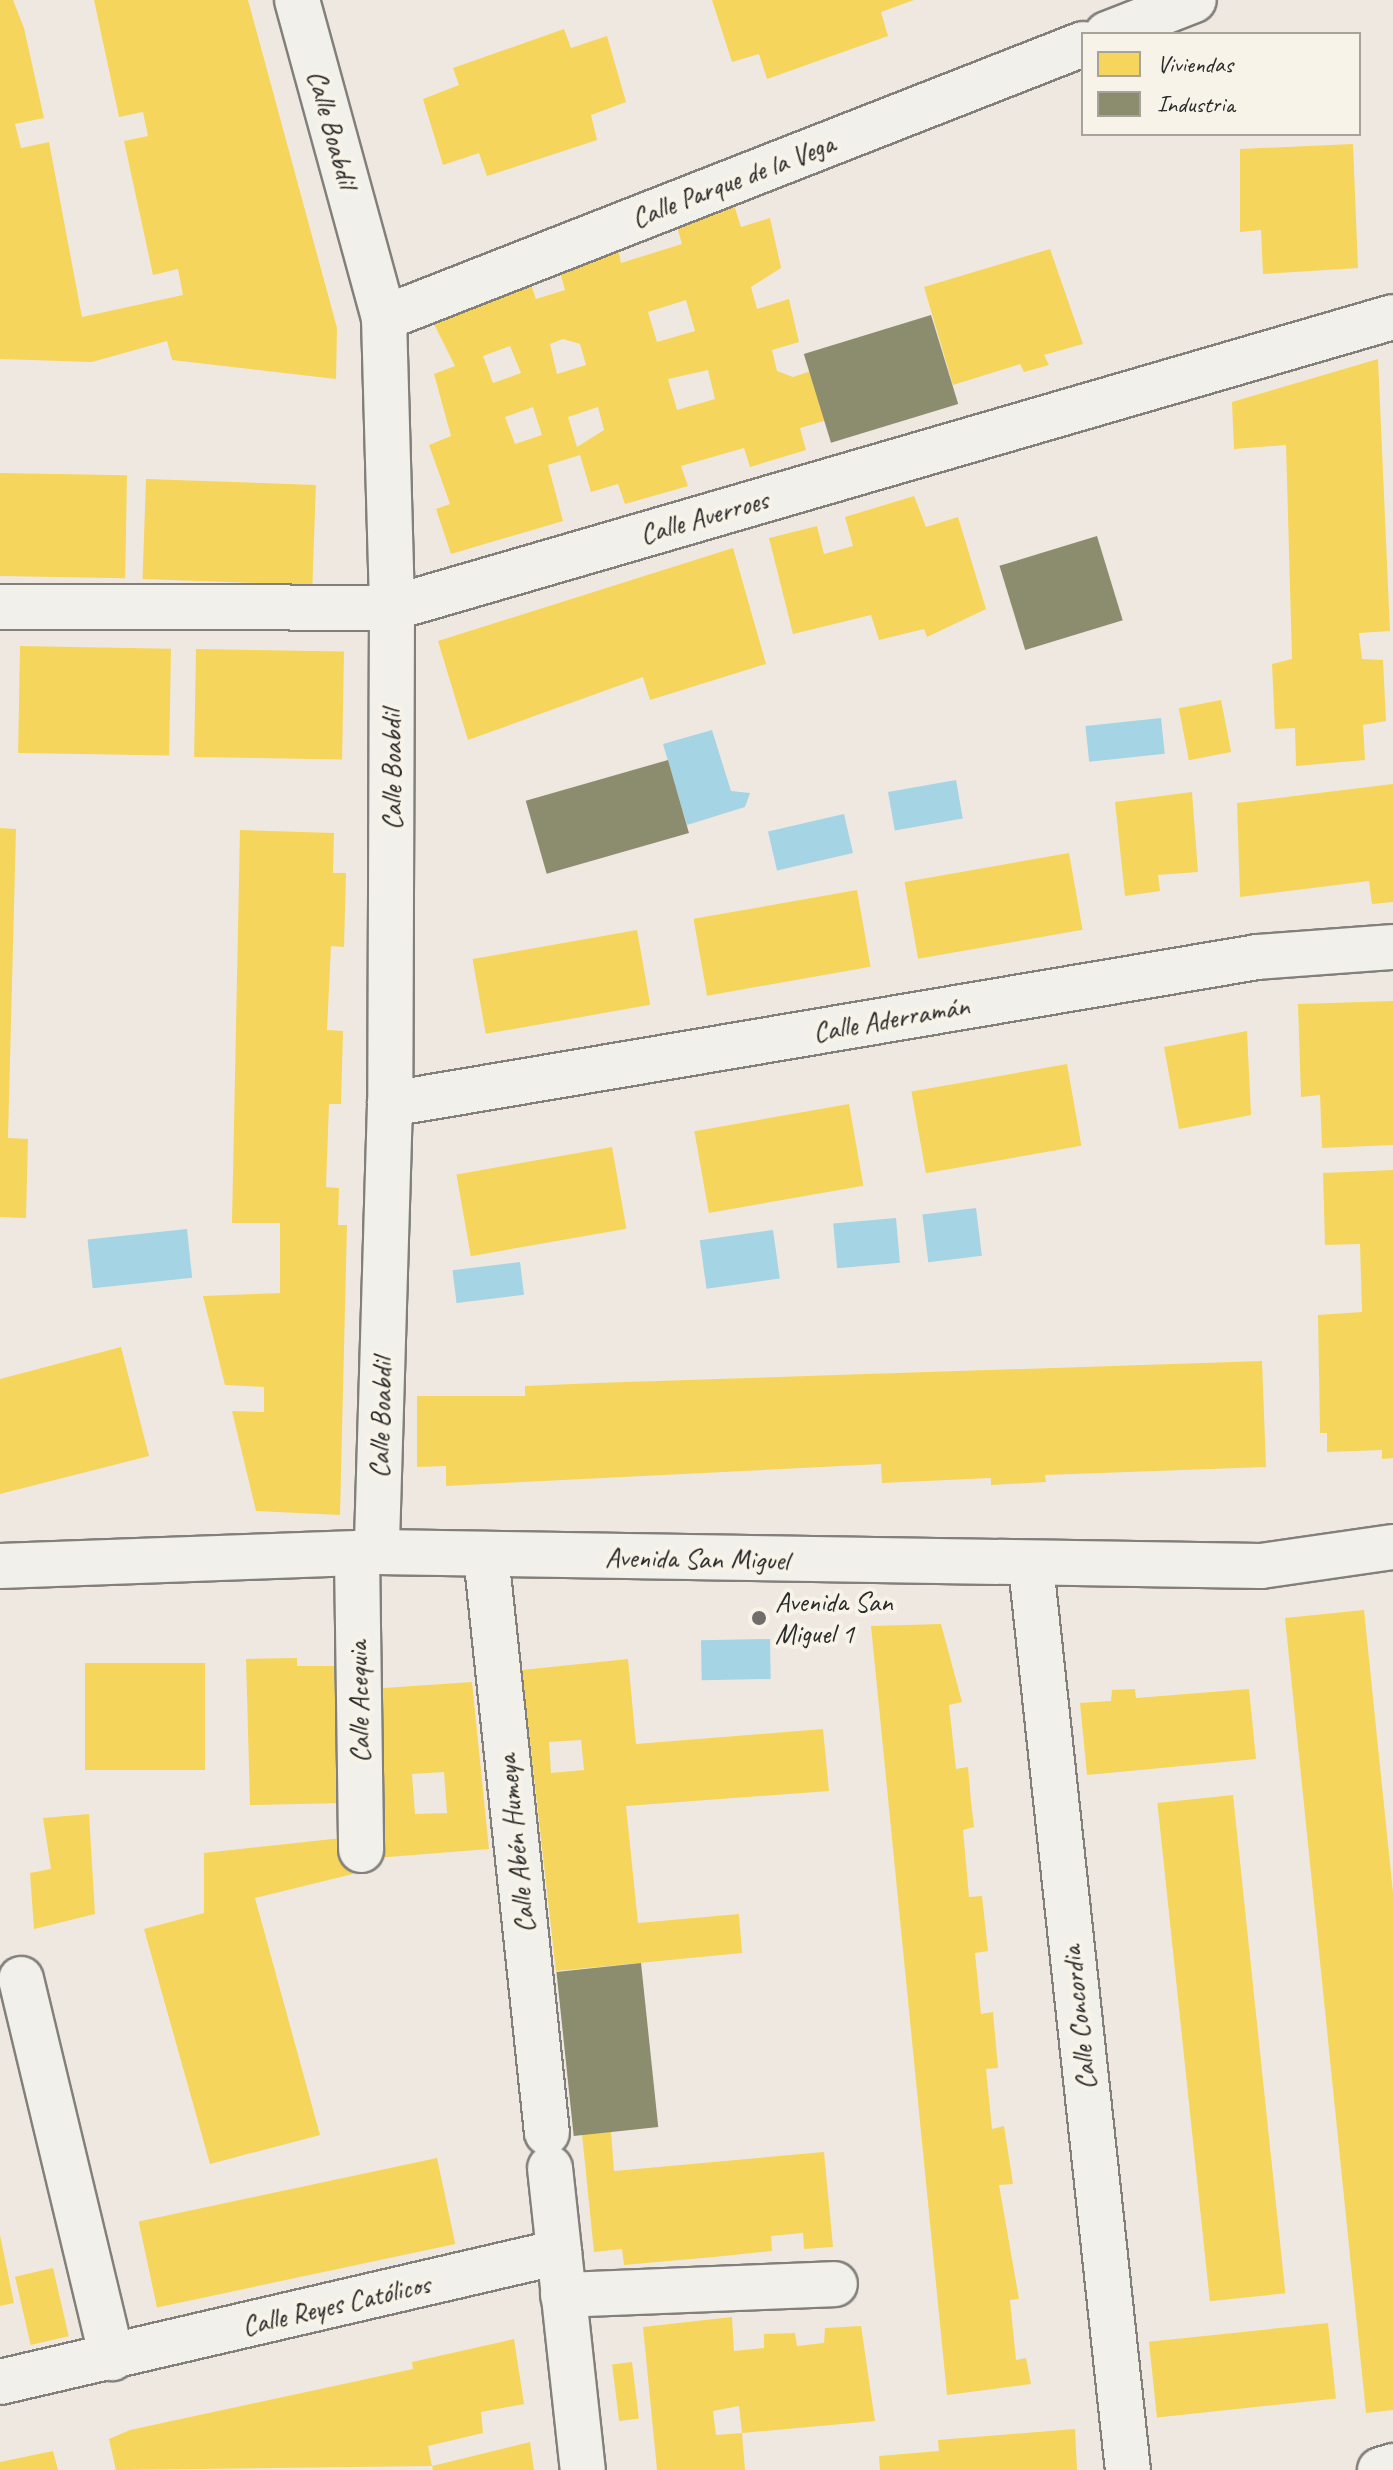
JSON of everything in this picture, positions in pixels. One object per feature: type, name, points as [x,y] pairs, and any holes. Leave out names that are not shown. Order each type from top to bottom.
[{"type":"street","name":"Calle Boabdil","points":[[297,0],[384,318],[392,608],[390,1104],[367,1554]]},
{"type":"street","points":[[1112,32],[1194,0]]},
{"type":"street","name":"Calle Parque de la Vega","points":[[384,318],[1081,45]]},
{"type":"street","name":"Calle Averroes","points":[[0,607],[392,608],[1393,317]]},
{"type":"street","name":"Calle Aderramán","points":[[390,1104],[1257,957],[1393,947]]},
{"type":"street","name":"Avenida San Miguel","points":[[0,1566],[367,1554],[1031,1566],[1261,1566],[1393,1547]]},
{"type":"street","name":"Calle Acequia","points":[[361,1850],[367,1554]]},
{"type":"street","name":"Calle Abén Humeya","points":[[486,1555],[583,2470]]},
{"type":"street","name":"Calle Concordia","points":[[1031,1566],[1128,2470]]},
{"type":"street","points":[[21,1979],[112,2358]]},
{"type":"street","name":"Calle Reyes Católicos","points":[[0,2382],[559,2252]]},
{"type":"street","points":[[563,2295],[835,2284]]},
{"type":"street","points":[[1380,2470],[1393,2466]]},
{"type":"water","points":[[1161,718],[1165,754],[1089,762],[1085,726]]},
{"type":"water","points":[[712,730],[731,791],[750,793],[745,807],[687,825],[663,744]]},
{"type":"water","points":[[956,780],[963,818],[895,830],[888,792]]},
{"type":"water","points":[[844,814],[853,853],[777,871],[768,832]]},
{"type":"water","points":[[976,1208],[982,1256],[928,1262],[922,1215]]},
{"type":"water","points":[[896,1218],[900,1263],[837,1268],[833,1223]]},
{"type":"water","points":[[187,1229],[192,1278],[93,1288],[88,1239]]},
{"type":"water","points":[[773,1230],[780,1279],[707,1289],[700,1240]]},
{"type":"water","points":[[520,1262],[524,1295],[457,1303],[453,1270]]},
{"type":"water","points":[[770,1639],[771,1679],[702,1680],[701,1640]]},
{"type":"building: Viviendas","points":[[0,0],[13,0],[24,28],[44,118],[15,124],[21,148],[49,142],[82,317],[183,295],[178,269],[153,275],[124,141],[148,136],[143,112],[119,117],[94,0],[248,0],[337,328],[336,379],[172,360],[167,341],[92,362],[0,359]]},
{"type":"building: Viviendas","points":[[712,0],[914,0],[881,12],[888,36],[767,79],[759,54],[732,62]]},
{"type":"building: Viviendas","points":[[564,29],[571,48],[607,36],[626,102],[591,115],[597,140],[487,176],[479,153],[443,165],[423,99],[459,85],[453,68]]},
{"type":"building: Viviendas","points":[[1353,144],[1358,268],[1263,274],[1261,230],[1240,232],[1240,149]]},
{"type":"building: Viviendas","points":[[733,202],[741,227],[770,218],[781,268],[751,287],[757,309],[789,299],[799,342],[772,350],[777,371],[793,377],[811,371],[827,420],[800,428],[806,450],[750,467],[744,448],[681,466],[688,486],[625,504],[618,484],[591,492],[580,455],[548,465],[563,521],[451,554],[436,509],[450,504],[429,445],[451,436],[434,374],[455,366],[428,312],[528,276],[536,299],[565,290],[558,265],[617,244],[621,263],[682,244],[676,223]],"holes":[[[686,300],[695,331],[657,342],[648,312]],[[563,339],[580,344],[586,365],[557,374],[550,344]],[[510,346],[521,373],[493,383],[483,356]],[[708,370],[715,399],[677,410],[668,379]],[[533,407],[542,435],[515,444],[505,417]],[[598,407],[604,430],[577,447],[568,417]]]},
{"type":"building: Viviendas","points":[[1050,249],[1083,344],[1044,355],[1049,365],[1024,372],[1020,364],[953,385],[924,287]]},
{"type":"building: Viviendas","points":[[1378,359],[1390,631],[1359,633],[1362,659],[1383,660],[1386,721],[1363,725],[1365,760],[1296,766],[1295,728],[1275,729],[1272,664],[1292,659],[1286,445],[1234,449],[1232,402]]},
{"type":"building: Viviendas","points":[[0,473],[127,475],[125,578],[0,576]]},
{"type":"building: Viviendas","points":[[146,479],[316,485],[312,585],[143,579]]},
{"type":"building: Viviendas","points":[[914,496],[926,527],[958,517],[986,609],[927,637],[924,629],[879,640],[871,615],[793,634],[769,538],[817,526],[824,554],[853,546],[845,517]]},
{"type":"building: Viviendas","points":[[733,548],[766,664],[650,700],[643,677],[468,740],[438,641]]},
{"type":"building: Viviendas","points":[[20,646],[171,649],[169,756],[18,753]]},
{"type":"building: Viviendas","points":[[196,649],[344,652],[342,760],[194,757]]},
{"type":"building: Viviendas","points":[[1221,700],[1231,752],[1189,760],[1179,708]]},
{"type":"building: Viviendas","points":[[1393,784],[1393,902],[1372,904],[1369,881],[1240,897],[1237,803]]},
{"type":"building: Viviendas","points":[[1192,792],[1198,872],[1158,875],[1160,891],[1125,896],[1115,802]]},
{"type":"building: Viviendas","points":[[0,828],[16,829],[8,1138],[28,1139],[26,1218],[0,1217]]},
{"type":"building: Viviendas","points":[[240,830],[334,833],[333,873],[346,873],[344,947],[331,946],[327,1030],[343,1031],[341,1104],[329,1104],[326,1187],[339,1188],[338,1225],[347,1225],[340,1515],[256,1511],[232,1411],[264,1412],[264,1387],[225,1385],[203,1296],[280,1293],[280,1223],[232,1223]]},
{"type":"building: Viviendas","points":[[1069,853],[1083,930],[918,959],[905,882]]},
{"type":"building: Viviendas","points":[[857,890],[871,967],[707,996],[694,919]]},
{"type":"building: Viviendas","points":[[637,930],[650,1005],[486,1034],[473,959]]},
{"type":"building: Viviendas","points":[[1393,1001],[1393,1145],[1322,1148],[1320,1095],[1301,1097],[1298,1004]]},
{"type":"building: Viviendas","points":[[1247,1031],[1251,1115],[1179,1129],[1164,1047]]},
{"type":"building: Viviendas","points":[[1067,1064],[1081,1146],[926,1173],[911,1091]]},
{"type":"building: Viviendas","points":[[849,1104],[863,1186],[709,1213],[694,1131]]},
{"type":"building: Viviendas","points":[[612,1147],[626,1229],[471,1256],[456,1174]]},
{"type":"building: Viviendas","points":[[1393,1170],[1393,1458],[1382,1459],[1382,1450],[1327,1452],[1327,1433],[1320,1433],[1318,1315],[1362,1312],[1360,1244],[1325,1245],[1323,1173]]},
{"type":"building: Viviendas","points":[[121,1347],[149,1456],[0,1494],[0,1379]]},
{"type":"building: Viviendas","points":[[1262,1361],[1266,1467],[1045,1475],[1046,1482],[991,1485],[991,1478],[882,1483],[881,1464],[446,1486],[446,1466],[417,1467],[417,1396],[525,1396],[525,1386],[597,1383]]},
{"type":"building: Viviendas","points":[[1364,1610],[1393,1893],[1393,2410],[1366,2413],[1285,1618]]},
{"type":"building: Viviendas","points":[[941,1624],[962,1702],[949,1705],[956,1769],[968,1767],[974,1827],[963,1830],[969,1897],[982,1896],[988,1951],[975,1953],[981,2014],[993,2012],[998,2068],[986,2069],[992,2129],[1004,2126],[1013,2184],[999,2185],[1019,2299],[1010,2300],[1016,2360],[1026,2358],[1031,2384],[947,2395],[871,1626]]},
{"type":"building: Viviendas","points":[[297,1658],[297,1666],[344,1666],[347,1803],[250,1805],[246,1659]]},
{"type":"building: Viviendas","points":[[628,1659],[636,1744],[823,1729],[829,1791],[626,1806],[638,1923],[739,1914],[742,1953],[556,1971],[522,1670]],"holes":[[[581,1740],[584,1770],[551,1773],[549,1742]]]},
{"type":"building: Viviendas","points":[[85,1663],[205,1663],[205,1770],[85,1770]]},
{"type":"building: Viviendas","points":[[472,1682],[489,1849],[376,1858],[369,1689]],"holes":[[[444,1772],[447,1813],[415,1814],[412,1774]]]},
{"type":"building: Viviendas","points":[[1135,1689],[1136,1698],[1249,1689],[1256,1759],[1087,1775],[1080,1703],[1111,1701],[1112,1690]]},
{"type":"building: Viviendas","points":[[1233,1795],[1285,2293],[1210,2301],[1157,1803]]},
{"type":"building: Viviendas","points":[[89,1814],[95,1914],[34,1929],[30,1873],[51,1869],[43,1818]]},
{"type":"building: Viviendas","points":[[351,1837],[353,1874],[255,1898],[320,2135],[210,2164],[144,1929],[204,1913],[204,1853]]},
{"type":"building: Viviendas","points":[[611,2131],[614,2171],[824,2152],[833,2247],[804,2249],[803,2233],[771,2236],[772,2251],[714,2257],[624,2265],[622,2249],[594,2252],[582,2134]]},
{"type":"building: Viviendas","points":[[437,2158],[455,2244],[157,2307],[139,2221]]},
{"type":"building: Viviendas","points":[[0,2235],[14,2303],[0,2306]]},
{"type":"building: Viviendas","points":[[53,2268],[69,2336],[31,2345],[15,2277]]},
{"type":"building: Viviendas","points":[[732,2317],[734,2351],[764,2348],[764,2334],[795,2333],[797,2346],[824,2343],[825,2328],[861,2326],[875,2421],[742,2433],[745,2470],[657,2470],[643,2327]],"holes":[[[739,2406],[742,2433],[716,2435],[713,2411]]]},
{"type":"building: Viviendas","points":[[1328,2323],[1336,2399],[1157,2417],[1149,2342]]},
{"type":"building: Viviendas","points":[[514,2339],[524,2404],[481,2412],[483,2433],[428,2446],[432,2466],[116,2470],[109,2439],[130,2430],[413,2369],[412,2362]]},
{"type":"building: Viviendas","points":[[632,2362],[639,2419],[619,2421],[612,2364]]},
{"type":"building: Viviendas","points":[[1075,2429],[1077,2470],[880,2470],[879,2456],[939,2451],[938,2440]]},
{"type":"building: Viviendas","points":[[530,2442],[534,2470],[433,2470],[432,2466]]},
{"type":"building: Viviendas","points":[[53,2451],[58,2470],[0,2470],[0,2462]]},
{"type":"building: Industria","points":[[931,315],[958,404],[831,443],[804,354]]},
{"type":"building: Industria","points":[[1097,536],[1123,620],[1025,650],[999,566]]},
{"type":"building: Industria","points":[[668,760],[689,833],[547,874],[526,801]]},
{"type":"building: Industria","points":[[641,1963],[658,2127],[574,2136],[556,1972]]},
{"type":"place","name":"Avenida San Miguel 1","points":[[759,1618]]}]
